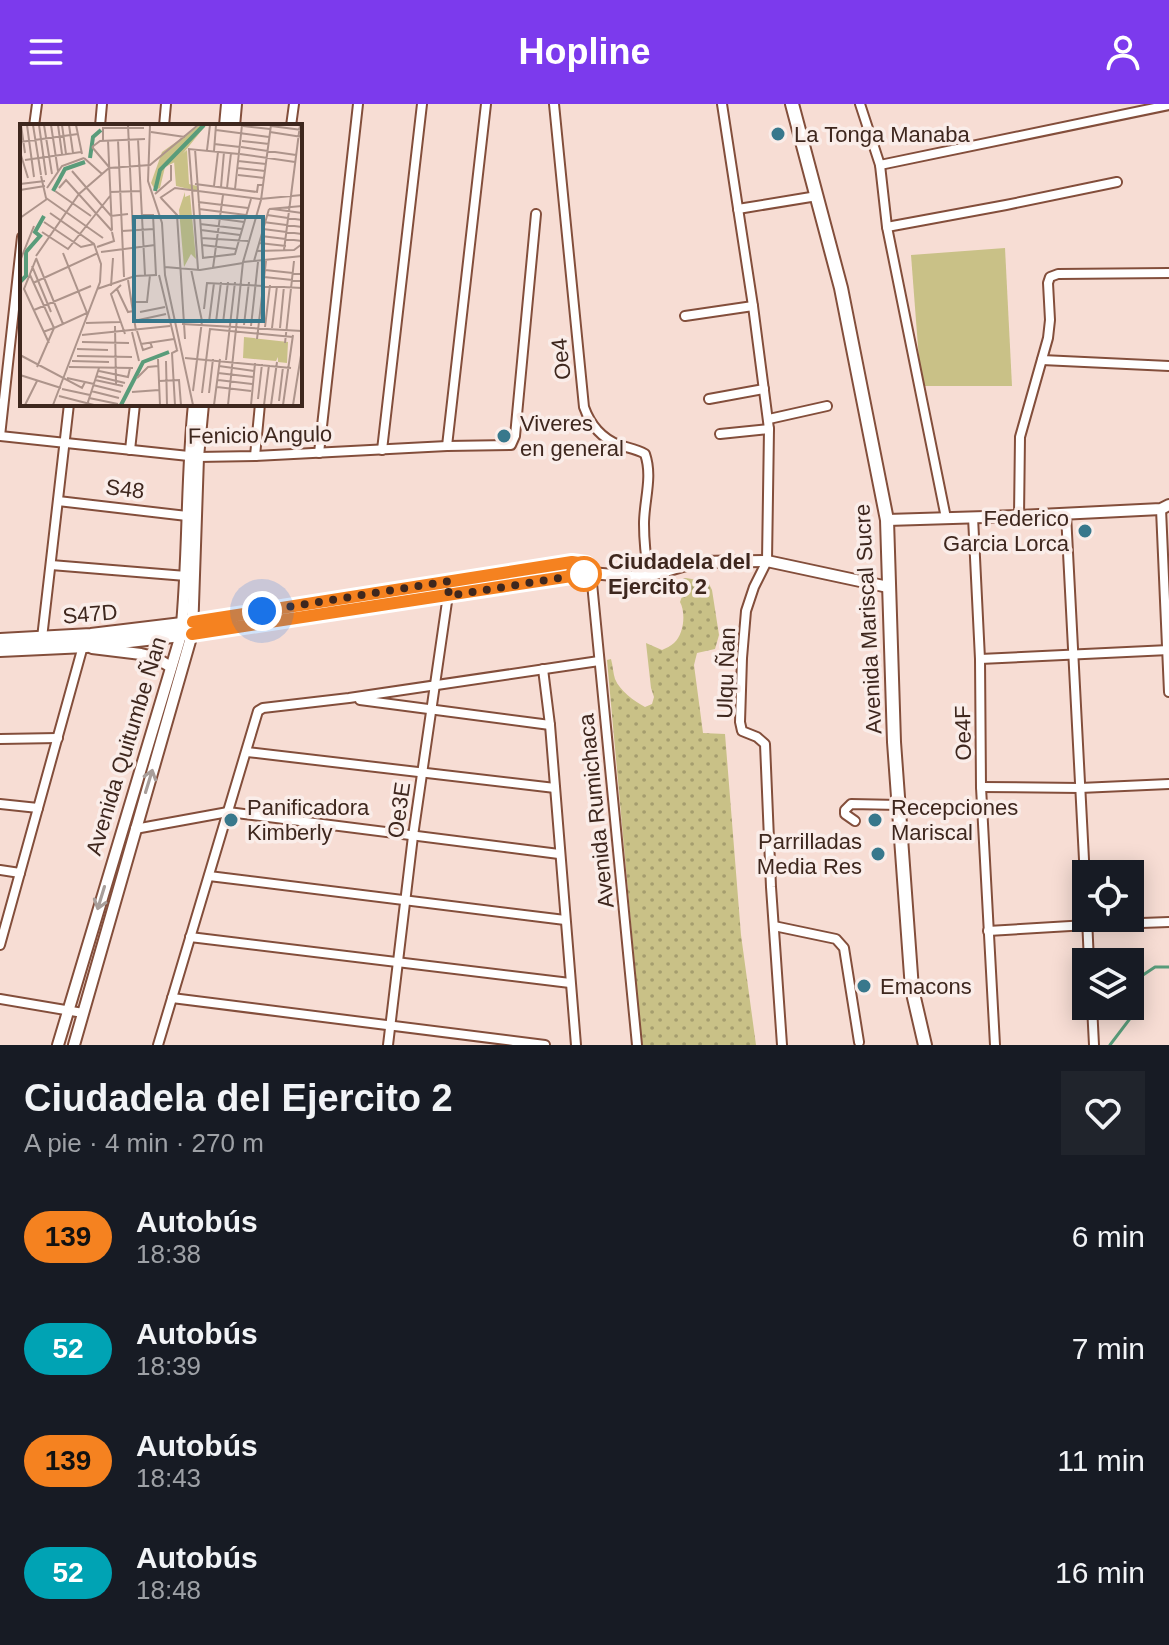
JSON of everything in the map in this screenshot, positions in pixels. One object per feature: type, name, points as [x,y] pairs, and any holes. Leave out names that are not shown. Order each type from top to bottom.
[{"type":"main road","name":"Avenida Mariscal Sucre","points":[[792,104],[841,288],[887,520],[894,742],[912,989],[925,1045]]},
{"type":"main road","name":"S47D","points":[[0,640],[187,629]]},
{"type":"main road","name":"S47D","points":[[0,650],[85,646],[187,629]]},
{"type":"street","points":[[34,124],[37,104]]},
{"type":"street","points":[[100,124],[102,104]]},
{"type":"street","points":[[164,124],[166,104]]},
{"type":"street","points":[[225,124],[227,104]]},
{"type":"street","points":[[234,124],[236,104]]},
{"type":"street","points":[[291,124],[294,104]]},
{"type":"street","points":[[319,453],[358,104]]},
{"type":"street","points":[[382,450],[422,104]]},
{"type":"street","points":[[447,446],[486,104]]},
{"type":"street","name":"Oe4","points":[[554,104],[584,407],[588,420],[599,432],[617,445],[645,454],[649,484],[644,522],[649,576]]},
{"type":"street","name":"Ulqu Ñan","points":[[722,104],[769,424],[767,561],[746,611],[740,722],[742,731],[765,744],[782,1045]]},
{"type":"street","points":[[860,104],[880,165],[887,227],[946,518]]},
{"type":"street","points":[[880,165],[1169,105]]},
{"type":"street","points":[[887,227],[1117,182]]},
{"type":"street","points":[[738,209],[817,196]]},
{"type":"street","name":"Fenicio Angulo","points":[[0,436],[193,456],[511,445],[515,436],[536,214]]},
{"type":"street","points":[[0,436],[20,255]]},
{"type":"street","points":[[1019,516],[1020,437],[1048,338],[1048,283],[1052,275],[1169,273]]},
{"type":"street","points":[[685,316],[753,306]]},
{"type":"street","points":[[1042,360],[1169,366]]},
{"type":"street","points":[[709,399],[764,389]]},
{"type":"street","points":[[42,638],[69,406]]},
{"type":"street","points":[[130,450],[135,406]]},
{"type":"street","name":"Avenida Quitumbe Ñan","points":[[74,1045],[187,629],[194,406]]},
{"type":"street","name":"Avenida Quitumbe Ñan","points":[[58,1045],[171,667],[187,629],[187,516],[193,456],[203,406]]},
{"type":"street","points":[[255,456],[260,406]]},
{"type":"street","points":[[720,434],[769,424],[827,406]]},
{"type":"street","name":"S48","points":[[58,501],[187,516]]},
{"type":"street","points":[[887,520],[1165,507],[1169,692]]},
{"type":"street","points":[[1066,514],[1084,860]]},
{"type":"street","name":"Oe4F","points":[[973,517],[980,659],[981,787],[995,1045]]},
{"type":"street","points":[[591,573],[636,577],[696,562],[767,561],[888,587]]},
{"type":"street","name":"S47D","points":[[572,562],[586,564],[591,573],[448,596],[187,629],[572,562]]},
{"type":"street","points":[[51,565],[186,576]]},
{"type":"street","name":"Avenida Rumichaca","points":[[591,573],[637,1045]]},
{"type":"street","name":"Oe3E","points":[[388,1045],[413,836],[450,581]]},
{"type":"street","points":[[0,945],[85,646],[154,657],[171,667]]},
{"type":"street","points":[[980,659],[1168,650]]},
{"type":"street","points":[[158,1045],[258,711],[599,661]]},
{"type":"street","points":[[543,669],[576,1045]]},
{"type":"street","points":[[349,698],[550,725]]},
{"type":"street","points":[[0,739],[58,738]]},
{"type":"street","points":[[247,752],[555,788]]},
{"type":"street","points":[[981,787],[1080,788],[1169,784]]},
{"type":"street","points":[[0,804],[38,808]]},
{"type":"street","points":[[855,821],[845,814],[847,806],[851,804],[899,805]]},
{"type":"street","points":[[135,829],[228,812],[559,854]]},
{"type":"street","points":[[0,870],[20,873]]},
{"type":"street","points":[[209,876],[565,920]]},
{"type":"street","points":[[1144,922],[1169,922]]},
{"type":"street","points":[[988,931],[1072,923]]},
{"type":"street","points":[[774,926],[836,939],[841,943],[859,1042]]},
{"type":"street","points":[[190,937],[570,983]]},
{"type":"street","points":[[172,998],[545,1045]]},
{"type":"street","points":[[0,999],[83,1013]]},
{"type":"street","points":[[1093,1020],[1094,1045]]},
{"type":"shaded area","points":[[1005,248],[1012,386],[921,386],[911,255]]},
{"type":"shaded area","points":[[686,578],[708,582],[719,635],[715,649],[697,653],[694,665],[703,733],[725,734],[741,935],[756,1045],[642,1045],[607,660],[611,659],[615,679],[624,692],[645,707],[652,704],[654,697],[646,643],[662,650],[677,639],[683,623],[680,602],[684,591],[682,585],[674,585],[675,581]]},
{"type":"waterway","points":[[1110,1045],[1135,1012],[1140,977],[1155,967],[1169,967]]},
{"type":"bus line","name":"139","points":[[192,634],[591,573],[586,564],[572,562],[193,622]]},
{"type":"place","name":"La Tonga Manaba","points":[[778,134]]},
{"type":"place","name":"Viveres en general","points":[[504,436]]},
{"type":"place","name":"Federico Garcia Lorca","points":[[1085,531]]},
{"type":"place","name":"Ciudadela del Ejercito 2","points":[[584,574]]},
{"type":"place","name":"Panificadora Kimberly","points":[[231,820]]},
{"type":"place","name":"Recepciones Mariscal","points":[[875,820]]},
{"type":"place","name":"Parrilladas Media Res","points":[[878,854]]},
{"type":"place","name":"Emacons","points":[[864,986]]},
{"type":"route","points":[[262,611],[450,581],[448,596],[584,574]]}]
